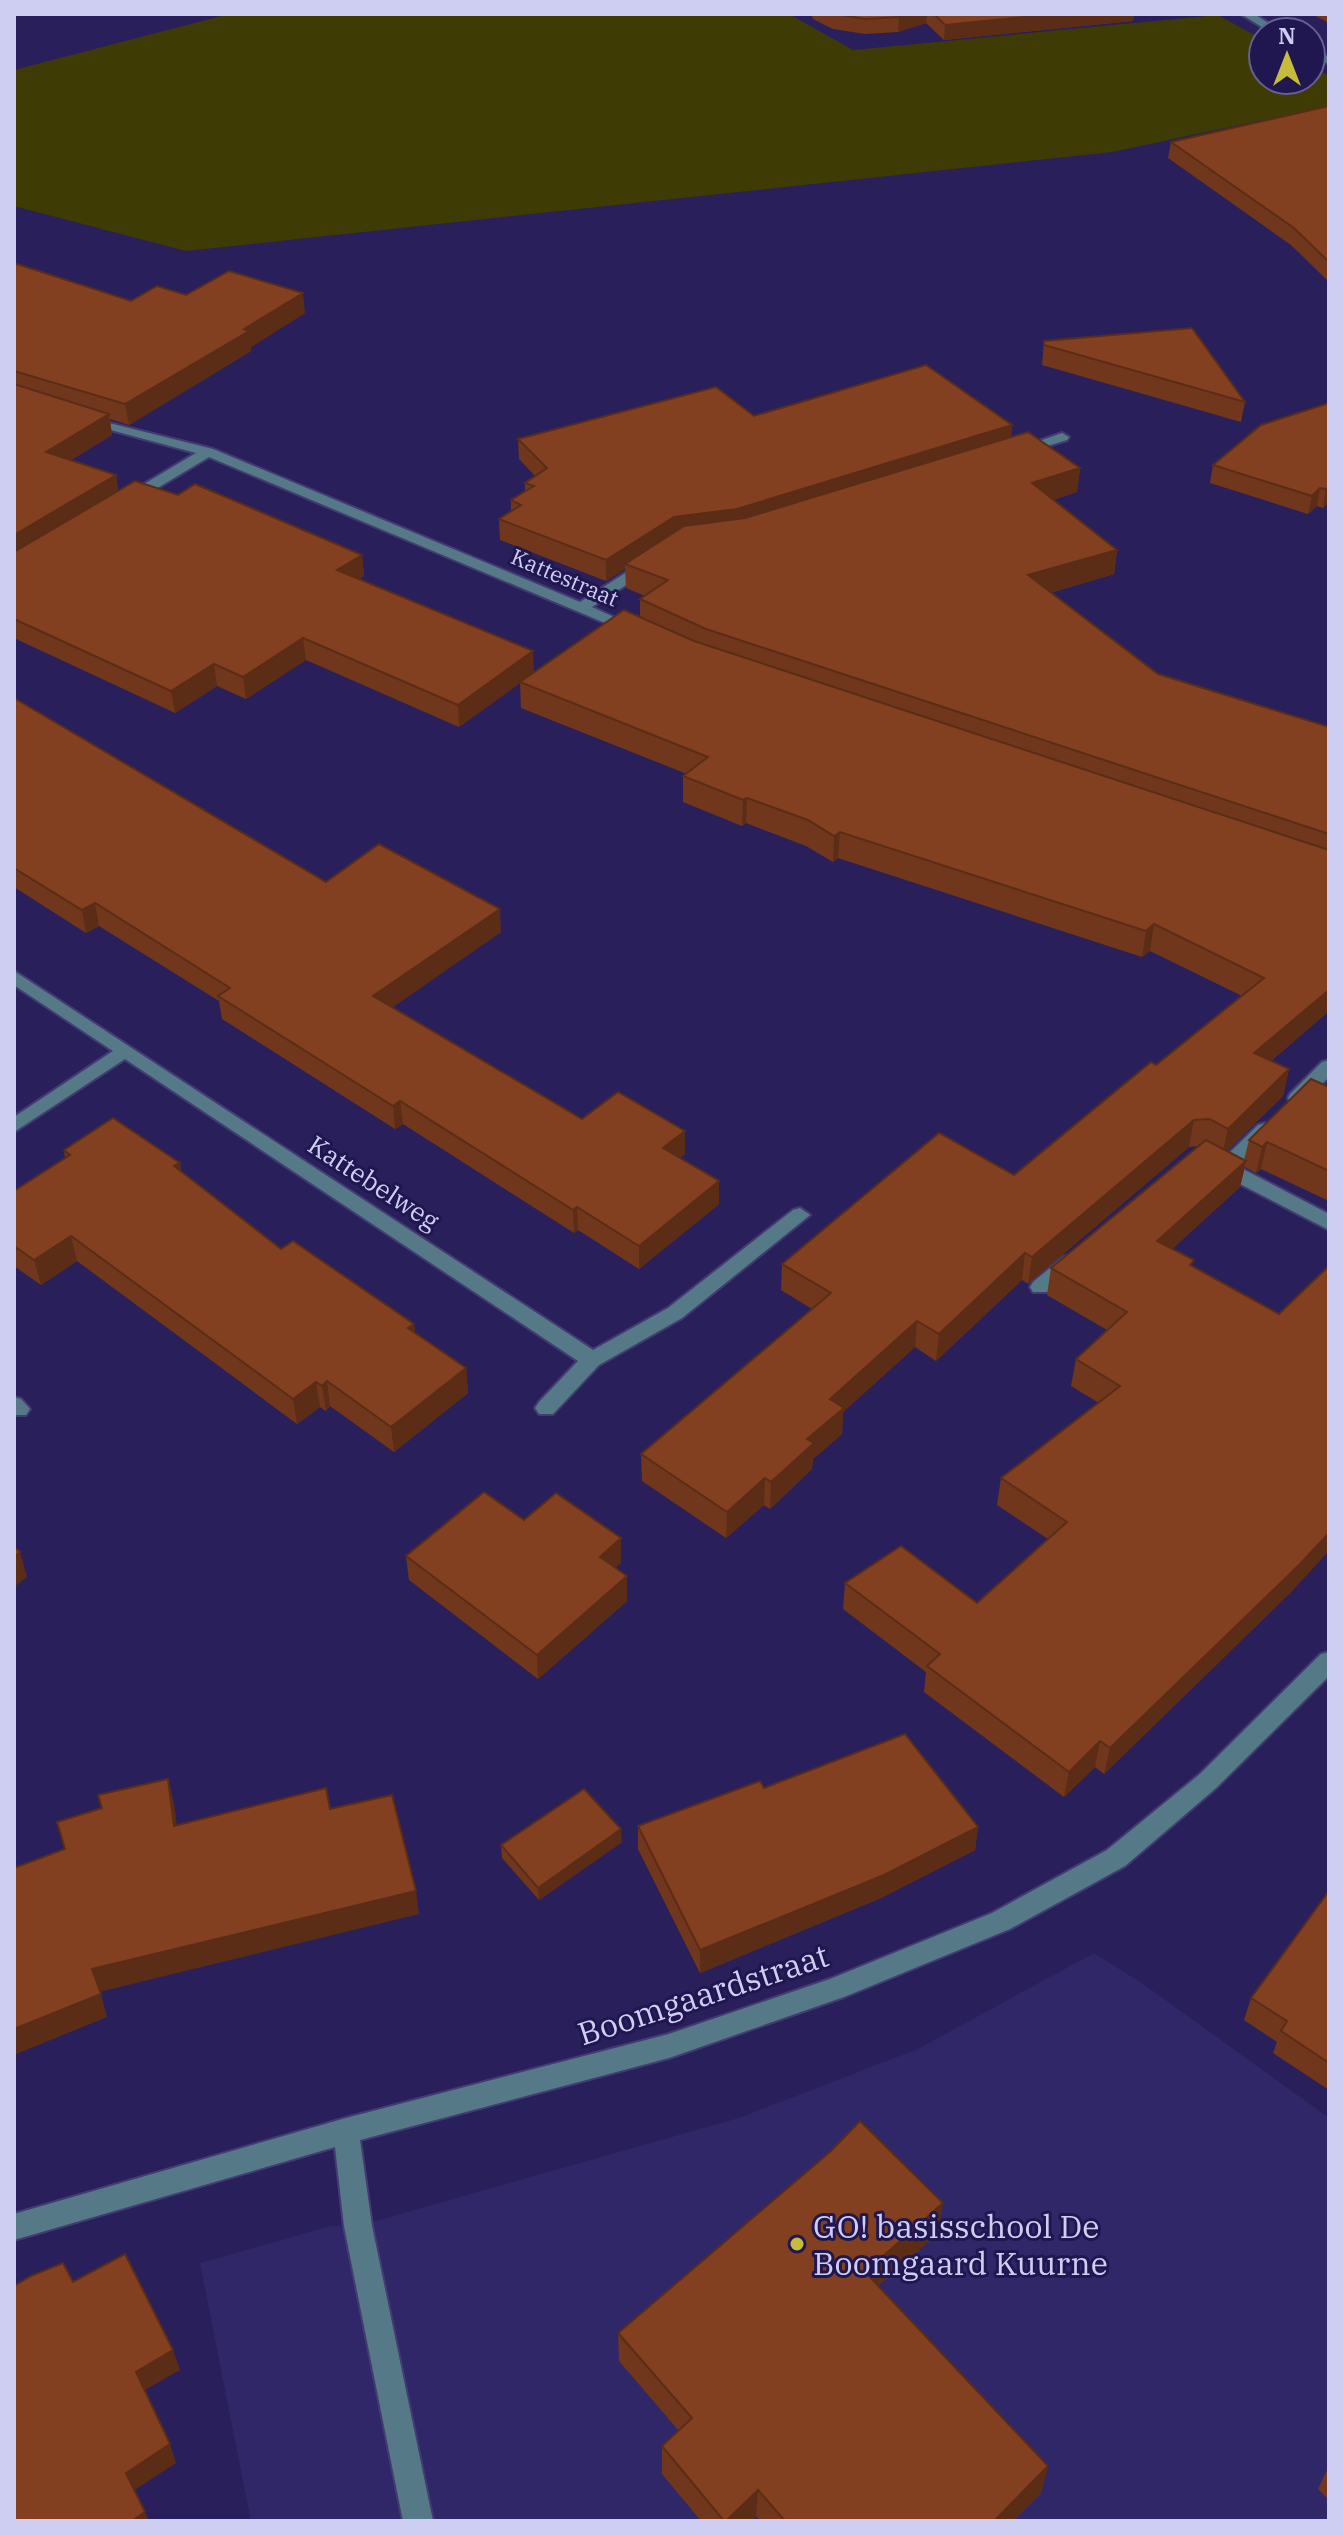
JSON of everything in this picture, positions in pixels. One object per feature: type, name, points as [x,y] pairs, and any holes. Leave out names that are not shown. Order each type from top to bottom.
[{"type":"street","name":"Kattestraat","points":[[64,412],[137,435],[208,452],[647,636]]},
{"type":"street","points":[[1003,455],[1062,437]]},
{"type":"street","points":[[117,506],[208,452]]},
{"type":"street","points":[[582,607],[667,552]]},
{"type":"street","name":"Kattebelweg","points":[[14,977],[592,1360]]},
{"type":"street","points":[[14,1126],[125,1051]]},
{"type":"street","points":[[1226,1168],[1329,1066]]},
{"type":"street","points":[[1198,1154],[1329,1223]]},
{"type":"street","points":[[546,1408],[592,1360],[675,1313],[800,1215]]},
{"type":"street","points":[[1040,1287],[1088,1246]]},
{"type":"street","name":"Boomgaardstraat","points":[[14,2227],[346,2131],[669,2046],[835,1989],[1001,1921],[1116,1858],[1208,1781],[1329,1661]]},
{"type":"street","points":[[346,2131],[358,2226],[418,2521]]},
{"type":"shaded area","points":[[229,14],[789,14],[853,50],[1218,15],[1247,31],[1247,96],[1327,96],[1327,75],[1329,106],[1112,152],[186,251],[14,206],[14,70]]},
{"type":"shaded area","name":"GO! basisschool De Boomgaard Kuurne","points":[[1094,1953],[1146,1986],[1329,2118],[1329,2521],[251,2521],[200,2263],[331,2226],[358,2226],[739,2118],[918,2049]]},
{"type":"building","points":[[835,14],[907,14],[865,19]]},
{"type":"building","points":[[934,14],[1053,14],[945,25]]},
{"type":"building","points":[[1329,106],[1329,262],[1294,228],[1171,142]]},
{"type":"building","points":[[14,263],[131,301],[157,286],[186,295],[229,271],[303,293],[244,329],[249,331],[125,404],[14,371]]},
{"type":"building","points":[[1192,328],[1245,402],[1044,345],[1044,341]]},
{"type":"building","points":[[926,365],[1012,425],[737,509],[674,517],[606,560],[499,519],[521,505],[511,500],[534,486],[525,483],[547,468],[518,439],[716,387],[754,416]]},
{"type":"building","points":[[14,384],[109,414],[46,452],[116,475],[14,535]]},
{"type":"building","points":[[1329,403],[1329,487],[1326,489],[1320,488],[1312,496],[1213,465],[1261,425]]},
{"type":"building","points":[[1028,432],[1080,468],[1032,483],[1117,550],[1028,575],[1158,674],[1329,727],[1329,834],[706,629],[640,599],[668,580],[625,564],[684,526],[745,518]]},
{"type":"building","points":[[135,481],[178,495],[195,484],[362,555],[337,570],[533,651],[458,705],[303,638],[243,677],[214,664],[171,691],[14,619],[14,552]]},
{"type":"building","points":[[624,610],[694,641],[1329,850],[1329,990],[1254,1053],[1289,1069],[1228,1129],[1210,1119],[1194,1120],[1032,1257],[1025,1253],[939,1334],[917,1321],[830,1399],[844,1408],[807,1439],[814,1443],[771,1482],[765,1478],[727,1512],[641,1454],[831,1293],[782,1264],[939,1133],[1014,1175],[1151,1062],[1156,1065],[1264,978],[1154,924],[1146,931],[840,832],[834,836],[808,820],[747,798],[743,800],[683,776],[708,757],[520,682]]},
{"type":"building","points":[[14,698],[326,882],[379,844],[500,909],[373,996],[582,1119],[618,1092],[685,1131],[663,1148],[719,1181],[639,1246],[577,1207],[573,1210],[400,1101],[393,1106],[218,996],[230,988],[95,903],[82,910],[14,868]]},
{"type":"building","points":[[1311,1079],[1329,1087],[1329,1171],[1267,1142],[1262,1147],[1249,1140]]},
{"type":"building","points":[[113,1118],[180,1163],[174,1166],[281,1249],[293,1241],[414,1324],[408,1328],[466,1368],[391,1427],[327,1381],[322,1386],[316,1382],[293,1399],[71,1236],[34,1260],[14,1246],[14,1191],[70,1155],[64,1150]]},
{"type":"building","points":[[1206,1140],[1246,1161],[1157,1241],[1194,1260],[1190,1265],[1279,1314],[1329,1266],[1329,1533],[1110,1748],[1100,1741],[1069,1772],[927,1666],[940,1654],[845,1583],[901,1546],[977,1603],[1067,1522],[1001,1478],[1120,1386],[1076,1359],[1127,1312],[1051,1268]]},
{"type":"building","points":[[484,1492],[524,1520],[556,1493],[621,1538],[600,1557],[627,1576],[537,1655],[406,1556]]},
{"type":"building","points":[[905,1734],[978,1827],[884,1875],[700,1950],[638,1826],[760,1781],[764,1788]]},
{"type":"building","points":[[168,1779],[174,1826],[326,1788],[330,1809],[392,1795],[416,1891],[92,1969],[101,1994],[14,2029],[14,1868],[65,1849],[57,1822],[102,1808],[98,1795]]},
{"type":"building","points":[[584,1789],[621,1829],[538,1888],[501,1845]]},
{"type":"building","points":[[1329,1891],[1329,2063],[1281,2031],[1287,2021],[1251,1998]]},
{"type":"building","points":[[860,2121],[943,2203],[865,2272],[1048,2466],[994,2521],[785,2521],[758,2490],[724,2521],[662,2446],[692,2418],[618,2333],[831,2151]]},
{"type":"building","points":[[125,2254],[173,2350],[136,2372],[170,2444],[126,2473],[145,2512],[132,2521],[14,2521],[14,2286],[63,2263],[73,2282]]},
{"type":"place","name":"GO! basisschool De Boomgaard Kuurne","points":[[797,2244]]}]
